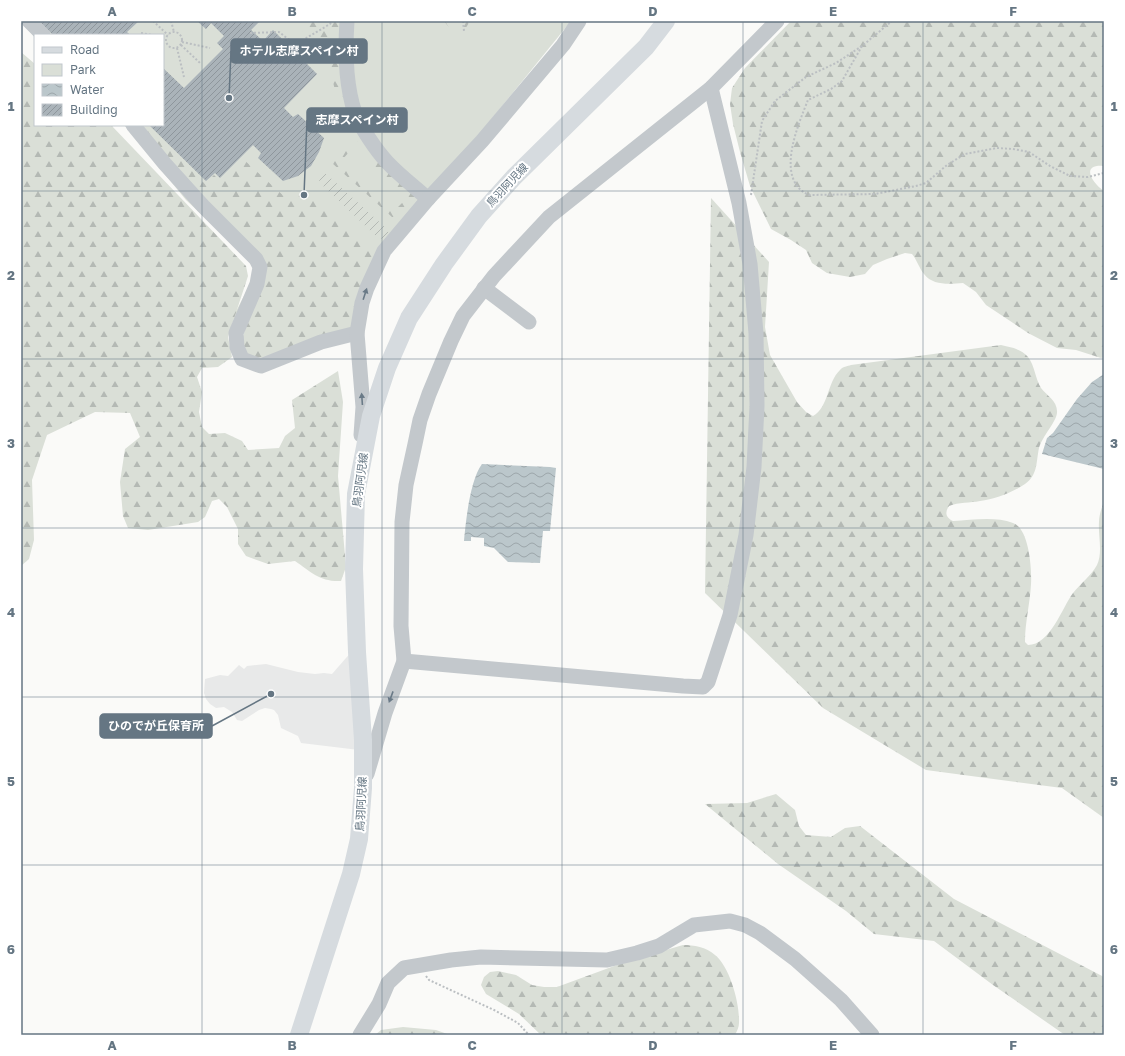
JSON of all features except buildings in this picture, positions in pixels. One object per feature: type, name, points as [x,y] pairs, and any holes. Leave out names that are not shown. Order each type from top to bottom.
[{"type":"main road","name":"鳥羽阿児線","points":[[299,1035],[351,874],[358,838],[363,788],[363,740],[357,652],[354,569],[356,494],[371,416],[387,368],[409,318],[444,264],[479,216],[514,177],[646,47],[666,21]]},
{"type":"street","points":[[29,21],[42,34]]},
{"type":"street","points":[[347,21],[345,48],[346,69],[356,113],[368,136],[387,162],[428,199]]},
{"type":"street","points":[[356,494],[363,407],[358,332],[365,295],[384,251],[428,199],[482,142],[563,44],[579,21]]},
{"type":"street","points":[[363,788],[385,713],[404,660],[401,626],[402,522],[406,485],[422,414],[451,341],[463,316],[484,288],[519,247],[549,217],[711,88],[772,24]]},
{"type":"street","points":[[404,660],[683,686],[703,687],[708,682],[730,616],[746,535],[754,467],[757,406],[756,333],[750,264],[739,203],[711,88]]},
{"type":"street","points":[[134,126],[202,206],[256,259],[260,267],[257,284],[236,333],[237,347],[242,359],[261,366],[321,342],[358,332]]},
{"type":"street","points":[[484,288],[529,322]]},
{"type":"street","points":[[360,1035],[379,1004],[388,983],[404,968],[451,960],[481,958],[607,960],[659,946],[694,925],[730,921],[744,925],[760,933],[795,959],[841,1000],[872,1035]]},
{"type":"path","points":[[154,21],[168,35]]},
{"type":"path","points":[[171,21],[174,32]]},
{"type":"path","points":[[250,33],[279,32],[288,39],[298,43],[330,24],[332,21]]},
{"type":"path","points":[[464,21],[464,31]]},
{"type":"path","points":[[739,203],[750,198],[762,121],[775,102],[806,77],[836,63],[862,46],[892,21]]},
{"type":"path","points":[[174,32],[181,35],[181,44],[177,48],[172,48],[168,45],[166,38],[174,32]]},
{"type":"path","points":[[141,33],[147,34]]},
{"type":"path","points":[[181,44],[210,48]]},
{"type":"path","points":[[181,44],[200,63]]},
{"type":"path","points":[[862,46],[842,81],[831,89],[808,100],[798,127],[790,168],[792,178],[796,186],[802,192],[808,195],[875,194],[916,186],[926,183],[948,165],[965,154],[997,148],[1029,152],[1050,166],[1070,176],[1088,177],[1104,172]]},
{"type":"path","points":[[177,48],[184,77]]},
{"type":"path","points":[[415,966],[430,980],[494,1010],[518,1024],[529,1035]]},
{"type":"shaded area","points":[[353,650],[359,750],[301,743],[298,736],[281,728],[278,715],[271,709],[265,708],[259,710],[242,721],[237,720],[232,712],[224,707],[216,708],[210,704],[204,693],[205,679],[220,675],[228,676],[239,665],[244,669],[247,666],[266,664],[298,672],[332,674]]},
{"type":"green space","points":[[25,21],[571,21],[374,264],[231,331],[235,313],[254,277],[254,269],[249,259],[186,200],[125,126],[164,126],[164,34],[38,34]]},
{"type":"green space","points":[[292,21],[343,21],[350,108],[421,197],[409,215],[398,218],[392,217],[332,163],[346,147],[350,151],[341,161],[395,210],[407,198],[368,161],[374,155],[349,134],[340,111],[326,53]]},
{"type":"green space","points":[[444,21],[470,21],[464,31],[452,31]]},
{"type":"green space","points":[[791,21],[1104,21],[1104,166],[1092,168],[1090,175],[1104,191],[1104,357],[1101,358],[1076,350],[1057,348],[1028,333],[986,305],[976,292],[963,283],[953,284],[932,281],[922,272],[912,254],[905,253],[887,259],[873,265],[865,274],[850,277],[827,273],[812,263],[806,250],[771,229],[750,186],[733,124],[730,104],[732,88],[745,68]]},
{"type":"green space","points":[[21,52],[34,63],[34,126],[112,126],[246,266],[248,276],[228,337],[232,357],[218,367],[202,368],[197,377],[202,392],[199,412],[202,427],[209,434],[225,433],[242,441],[248,450],[279,448],[285,436],[295,428],[292,400],[338,371],[343,402],[338,476],[346,567],[341,581],[334,581],[316,576],[295,561],[268,564],[246,556],[238,544],[238,529],[227,507],[219,499],[212,501],[205,517],[198,522],[148,530],[128,528],[123,516],[120,482],[125,449],[140,437],[130,413],[95,412],[47,435],[32,480],[34,540],[29,559],[21,566]]},
{"type":"green space","points":[[143,126],[147,126],[205,184],[214,175],[220,181],[242,158],[286,198],[292,193],[311,189],[371,247],[373,255],[372,266],[351,329],[259,360],[249,356],[240,347],[263,266],[191,189]]},
{"type":"green space","points":[[324,172],[387,229],[389,234],[384,239],[378,238],[320,183],[318,176]]},
{"type":"green space","points":[[711,198],[769,262],[765,327],[770,355],[797,402],[806,412],[813,416],[822,407],[836,375],[842,368],[851,365],[1001,345],[1019,350],[1028,357],[1034,368],[1041,388],[1054,402],[1057,409],[1056,417],[1039,448],[1036,468],[1032,477],[1025,484],[1003,495],[986,500],[949,506],[946,514],[948,518],[953,521],[983,519],[1006,521],[1018,526],[1023,533],[1031,569],[1025,635],[1025,642],[1028,645],[1043,639],[1049,633],[1073,593],[1092,573],[1097,565],[1100,555],[1099,519],[1104,501],[1104,818],[1062,788],[926,770],[823,708],[705,593]]},
{"type":"green space","points":[[776,794],[795,810],[799,826],[806,835],[831,837],[845,828],[860,826],[954,899],[1104,977],[1104,1035],[1065,1035],[993,985],[934,941],[874,934],[846,911],[778,864],[705,804],[747,803]]},
{"type":"green space","points":[[683,945],[696,946],[708,950],[715,955],[725,968],[733,986],[738,1006],[739,1024],[735,1035],[541,1035],[519,1014],[486,994],[481,985],[484,977],[490,972],[498,971],[516,975],[532,985],[557,987],[625,962]]},
{"type":"green space","points":[[403,1027],[436,1030],[450,1035],[375,1035],[381,1030]]},
{"type":"water","points":[[1104,374],[1104,469],[1042,454],[1047,438],[1053,433],[1077,399],[1092,382]]},
{"type":"water","points":[[482,464],[556,468],[550,531],[543,531],[540,563],[508,562],[494,548],[484,546],[484,538],[471,537],[471,541],[464,541],[467,512],[474,480]]},
{"type":"place","name":"ホテル志摩スペイン村","points":[[229,98]]},
{"type":"place","name":"志摩スペイン村","points":[[304,195]]},
{"type":"place","name":"ひのでが丘保育所","points":[[271,694]]}]
